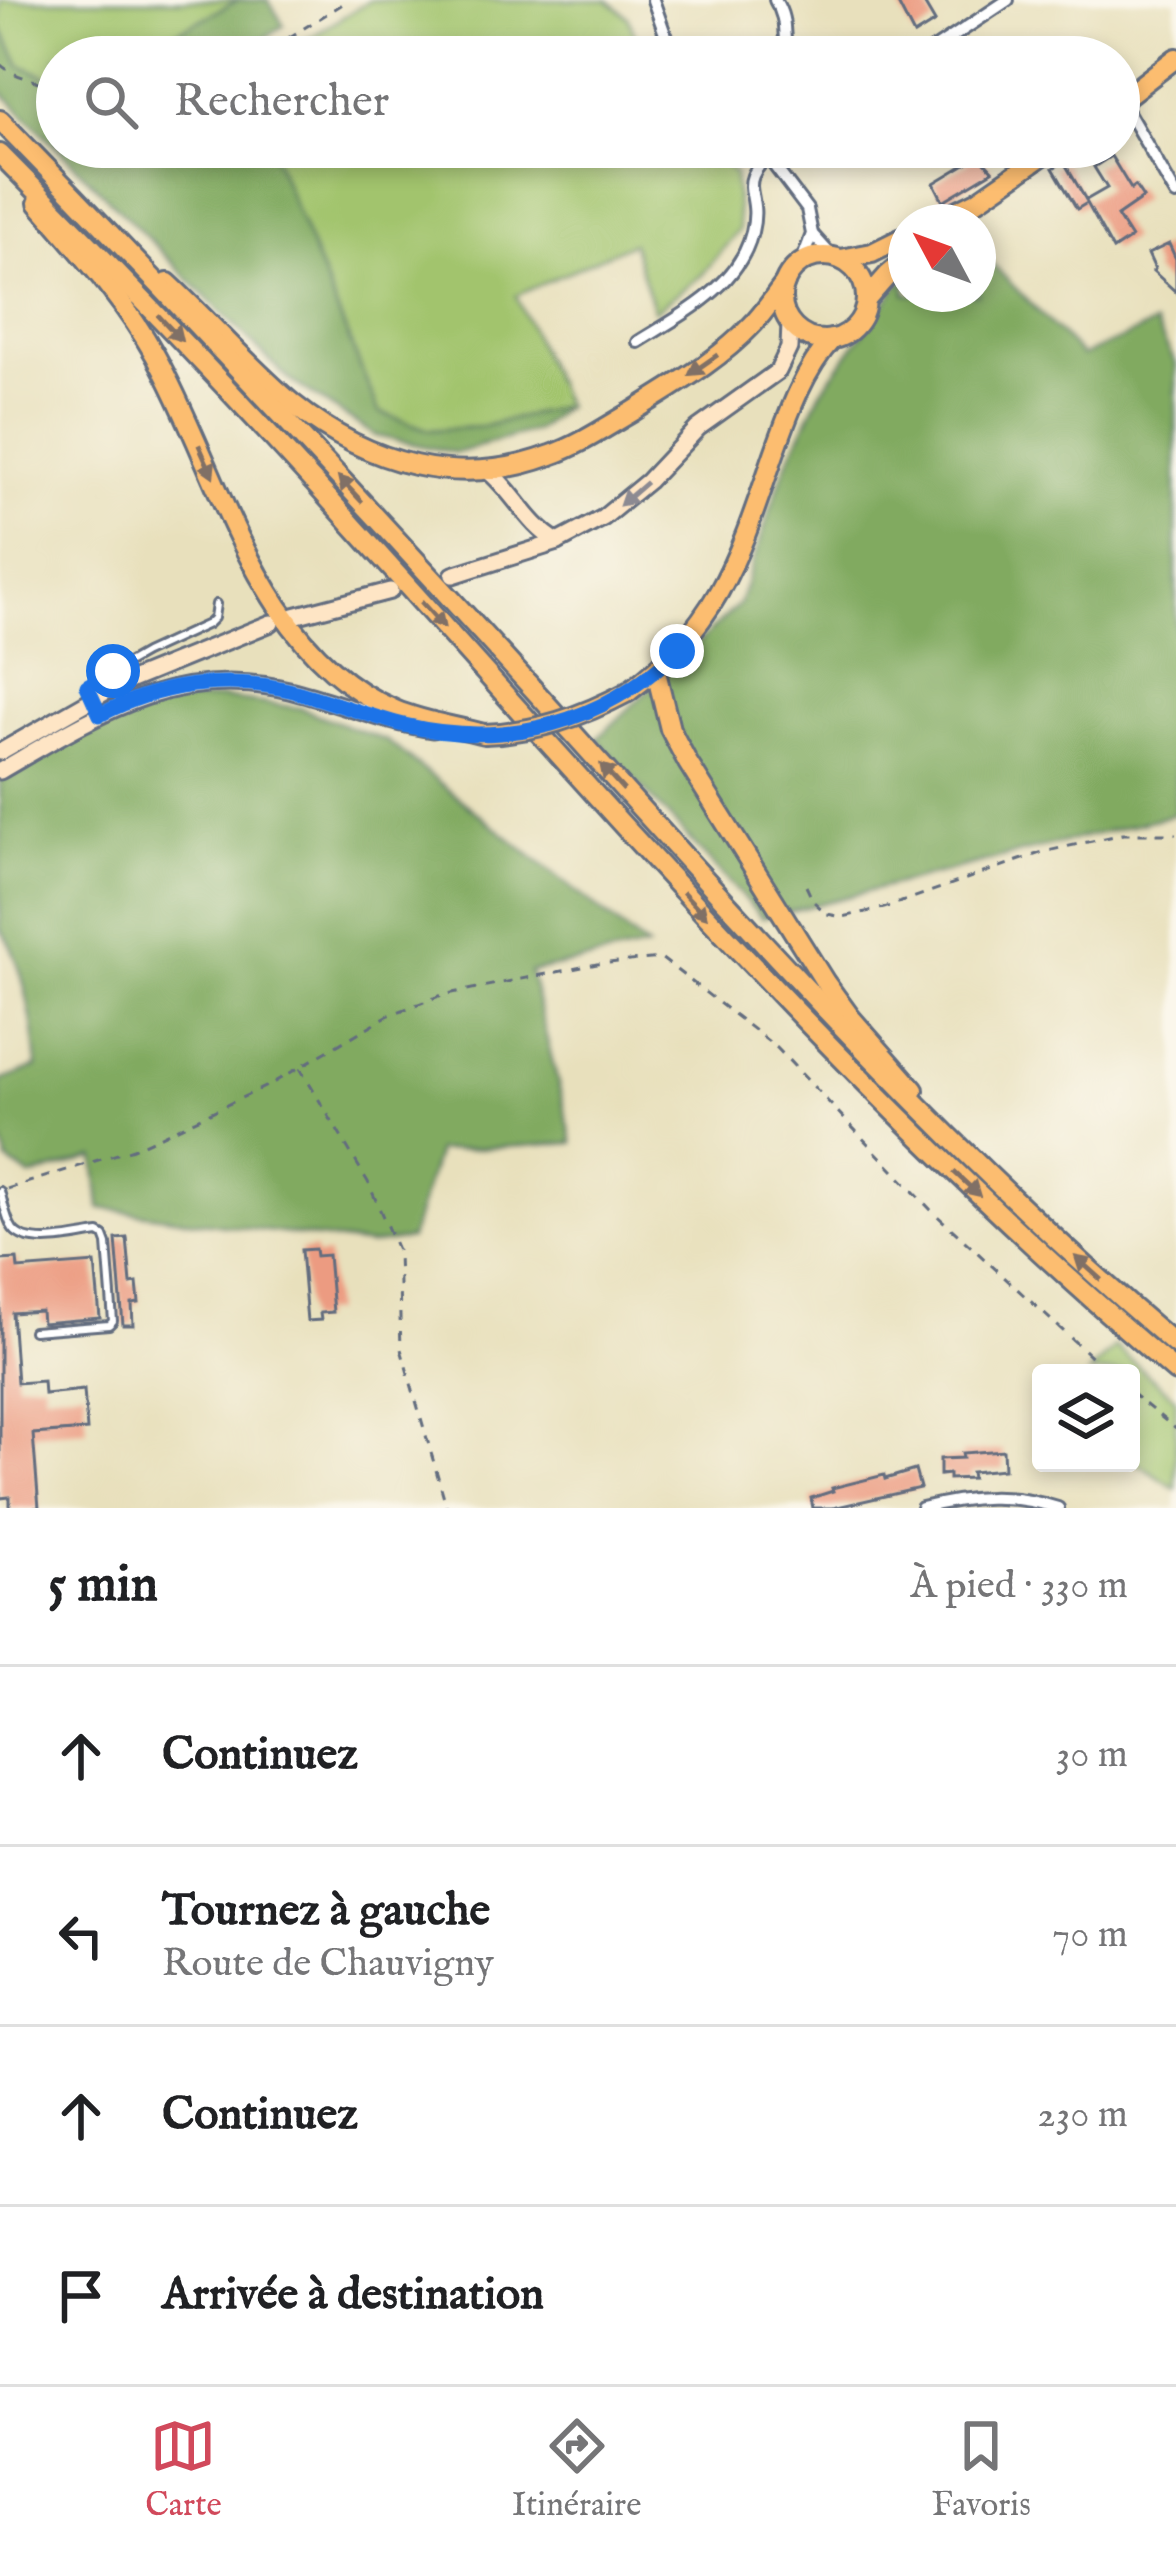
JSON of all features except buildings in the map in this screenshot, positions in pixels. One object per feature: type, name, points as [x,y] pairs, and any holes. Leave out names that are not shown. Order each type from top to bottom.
[{"type":"main road","points":[[1140,86],[1176,58]]},
{"type":"main road","points":[[0,120],[36,157]]},
{"type":"main road","points":[[0,156],[133,319],[176,396],[261,581],[307,646],[329,669],[392,709],[484,734]]},
{"type":"main road","points":[[0,156],[237,399],[758,973],[953,1171],[1176,1372]]},
{"type":"main road","points":[[47,168],[355,494],[898,1088],[1013,1201],[1176,1346]]},
{"type":"main road","points":[[974,204],[1025,168]]},
{"type":"main road","points":[[70,192],[289,400],[327,429],[365,450],[450,470],[487,470],[554,454],[584,440],[731,346],[801,263],[872,253],[888,245]]},
{"type":"main road","points":[[971,204],[977,201]]},
{"type":"main road","points":[[790,322],[808,337],[832,339],[856,326],[866,300],[860,275],[836,258]]},
{"type":"main road","points":[[866,300],[888,278]]},
{"type":"main road","points":[[453,575],[583,531],[624,502],[698,428],[778,371],[789,347],[785,283]]},
{"type":"main road","points":[[0,770],[100,715],[180,686],[287,690],[406,725],[465,734],[514,733],[590,712],[656,672],[694,632],[746,535],[791,410],[832,339]]},
{"type":"main road","points":[[487,470],[535,525],[558,542]]},
{"type":"main road","points":[[294,616],[390,591]]},
{"type":"main road","points":[[0,752],[90,692],[271,623]]},
{"type":"main road","points":[[656,672],[664,715],[678,746],[825,982],[851,1018],[1013,1201]]},
{"type":"street","points":[[653,0],[666,36]]},
{"type":"street","points":[[775,0],[786,22],[785,36]]},
{"type":"street","points":[[954,36],[1008,0]]},
{"type":"street","points":[[1140,134],[1176,194]]},
{"type":"street","points":[[638,342],[693,307],[734,270],[753,230],[750,178],[757,168]]},
{"type":"street","points":[[781,168],[807,208],[812,234],[801,263]]},
{"type":"street","points":[[812,234],[836,258]]},
{"type":"street","points":[[922,1508],[1001,1496],[1058,1508]]},
{"type":"lane","points":[[75,692],[90,692],[145,653],[208,624],[214,618],[215,604]]},
{"type":"lane","points":[[90,692],[100,715]]},
{"type":"lane","points":[[0,1191],[9,1220],[22,1238],[33,1241],[99,1233],[107,1244],[110,1325],[33,1331]]},
{"type":"lane","points":[[0,1225],[9,1220]]},
{"type":"path","points":[[292,36],[349,0]]},
{"type":"path","points":[[0,64],[12,75],[36,79]]},
{"type":"path","points":[[806,886],[826,914],[843,917],[884,908],[1043,852],[1123,834],[1176,834]]},
{"type":"path","points":[[0,1191],[134,1149],[271,1084],[387,1016],[442,995],[597,964],[661,958],[778,1048],[916,1195],[1098,1364]]},
{"type":"path","points":[[299,1066],[368,1182],[398,1252],[401,1349],[447,1508]]},
{"type":"path","points":[[1140,1400],[1176,1429]]},
{"type":"green space","points":[[0,0],[239,0],[168,36],[36,36],[36,72],[20,65],[0,26]]},
{"type":"green space","points":[[239,0],[268,0],[284,25],[268,36],[169,36]]},
{"type":"green space","points":[[370,0],[607,0],[628,17],[636,36],[313,36]]},
{"type":"green space","points":[[0,26],[20,65],[36,72],[36,126],[0,90]]},
{"type":"green space","points":[[78,168],[279,168],[379,412],[429,430],[481,427],[565,406],[537,430],[456,453],[376,436],[287,378]]},
{"type":"green space","points":[[279,168],[729,168],[734,173],[739,230],[702,275],[654,311],[632,243],[516,296],[565,406],[481,427],[428,430],[378,412]]},
{"type":"green space","points":[[996,268],[1082,356],[1155,324],[1176,364],[1176,814],[762,918],[597,739],[739,604],[785,467],[821,391],[888,299],[888,312],[996,312]]},
{"type":"green space","points":[[221,698],[300,708],[387,741],[647,948],[530,972],[573,1143],[437,1151],[410,1239],[369,1245],[100,1208],[95,1157],[31,1177],[8,1162],[0,1136],[0,1081],[37,1067],[21,976],[0,929],[0,782],[81,736],[162,703]]},
{"type":"green space","points":[[1115,1347],[1135,1364],[1098,1364]]},
{"type":"green space","points":[[1140,1368],[1176,1398],[1176,1489],[1140,1465]]},
{"type":"route","points":[[113,671],[87,686],[100,715],[180,686],[260,686],[406,725],[465,734],[514,733],[590,712],[628,692],[677,651]]}]
